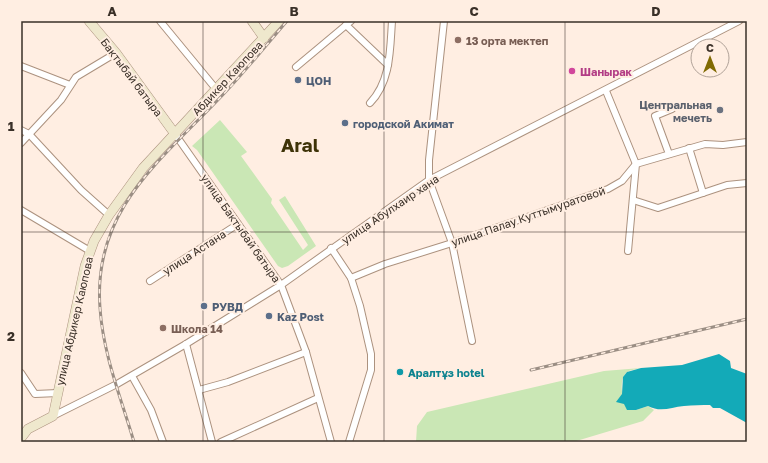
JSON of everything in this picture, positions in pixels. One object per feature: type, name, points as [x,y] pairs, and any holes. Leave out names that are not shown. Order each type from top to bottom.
[{"type":"street","name":"Бактыбай батыра","points":[[89,21],[116,53],[175,134]]},
{"type":"street","points":[[160,21],[216,89]]},
{"type":"street","points":[[252,21],[264,38]]},
{"type":"street","name":"Абдикер Каюпова","points":[[175,134],[278,21]]},
{"type":"street","points":[[370,103],[379,94],[384,84],[388,65],[392,21]]},
{"type":"street","points":[[444,21],[429,160],[429,180],[452,243],[472,341]]},
{"type":"street","name":"улица Абулхаир хана","points":[[53,416],[132,376],[281,285],[331,248],[429,180],[606,91],[739,21]]},
{"type":"street","points":[[296,67],[348,23],[388,65]]},
{"type":"street","points":[[21,142],[60,100],[76,77],[116,53]]},
{"type":"street","points":[[21,66],[70,85]]},
{"type":"street","points":[[606,91],[636,164],[628,251]]},
{"type":"street","points":[[669,154],[656,116],[672,109]]},
{"type":"street","points":[[21,130],[29,134],[81,190],[109,215]]},
{"type":"street","name":"улица Абдикер Каюпова","points":[[53,416],[90,251],[109,215],[143,168],[175,134]]},
{"type":"street","name":"улица Бактыбай батыра","points":[[175,134],[281,285],[306,352],[318,398],[332,442]]},
{"type":"street","points":[[636,164],[705,144],[723,145],[747,142]]},
{"type":"street","points":[[689,148],[702,193]]},
{"type":"street","name":"улица Палау Куттымуратовой","points":[[351,278],[386,264],[452,243],[608,188],[622,181],[636,164]]},
{"type":"street","points":[[633,200],[658,208],[702,193],[731,185],[747,183]]},
{"type":"street","points":[[21,210],[90,251]]},
{"type":"street","name":"улица Астана","points":[[150,281],[238,224]]},
{"type":"street","points":[[331,248],[351,278],[369,340],[371,370],[349,442]]},
{"type":"street","points":[[186,344],[212,442]]},
{"type":"street","points":[[199,390],[228,382],[306,352]]},
{"type":"street","points":[[21,372],[35,394],[58,393]]},
{"type":"street","points":[[132,376],[151,410],[163,442]]},
{"type":"street","points":[[221,442],[318,398]]},
{"type":"street","points":[[21,438],[25,431],[53,416]]},
{"type":"green space","points":[[220,120],[247,152],[241,156],[272,199],[271,203],[303,250],[308,245],[279,200],[285,196],[316,246],[288,266],[282,268],[278,266],[197,150],[192,146]]},
{"type":"green space","points":[[641,368],[631,370],[626,373],[622,380],[622,388],[625,404],[636,410],[648,406],[654,410],[643,421],[573,442],[416,442],[417,426],[427,412],[604,371]]},
{"type":"water","points":[[719,354],[730,361],[731,368],[747,374],[747,423],[720,408],[713,408],[710,405],[662,409],[648,406],[636,410],[627,410],[624,404],[616,402],[622,394],[623,377],[627,372],[641,368],[682,365]]},
{"type":"railway","points":[[134,442],[113,376],[102,325],[100,308],[100,275],[106,245],[117,219],[132,194],[149,171],[232,85],[287,21]]},
{"type":"railway","points":[[531,370],[747,319]]},
{"type":"place","name":"13 орта мектеп","points":[[458,40]]},
{"type":"place","name":"Шанырак","points":[[572,71]]},
{"type":"place","name":"ЦОН","points":[[298,80]]},
{"type":"place","name":"Центральная мечеть","points":[[720,110]]},
{"type":"place","name":"городской Акимат","points":[[345,123]]},
{"type":"place","name":"РУВД","points":[[204,306]]},
{"type":"place","name":"Kaz Post","points":[[269,316]]},
{"type":"place","name":"Школа 14","points":[[163,328]]},
{"type":"place","name":"Аралтұз hotel","points":[[400,372]]},
{"type":"district","name":"Aral","points":[[300,144]]}]
